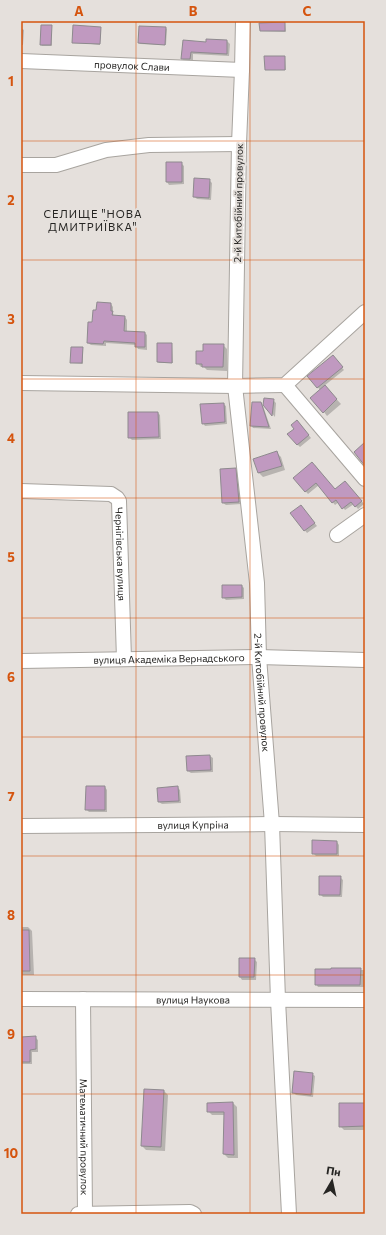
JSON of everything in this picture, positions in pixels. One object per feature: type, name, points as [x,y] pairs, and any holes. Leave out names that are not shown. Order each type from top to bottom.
[{"type":"street","name":"2-й Китобійний провулок","points":[[243,21],[239,144],[235,386],[257,583],[259,657],[272,824],[278,1000],[289,1214]]},
{"type":"street","name":"провулок Слави","points":[[21,61],[242,70]]},
{"type":"street","points":[[21,165],[56,165],[106,150],[149,145],[239,144]]},
{"type":"street","points":[[21,383],[235,386],[285,385],[365,312]]},
{"type":"street","points":[[285,385],[365,478]]},
{"type":"street","name":"Чернігівська вулиця","points":[[21,491],[111,494],[119,501],[124,659]]},
{"type":"street","points":[[337,535],[365,515]]},
{"type":"street","name":"вулиця Академіка Вернадського","points":[[21,662],[259,657],[365,660]]},
{"type":"street","name":"вулиця Купріна","points":[[21,826],[365,824]]},
{"type":"street","name":"вулиця Наукова","points":[[21,999],[365,1000]]},
{"type":"street","name":"Математичний провулок","points":[[83,1000],[85,1214]]},
{"type":"street","points":[[78,1214],[190,1212],[194,1214]]},
{"type":"building","points":[[285,22],[285,31],[260,31],[259,23]]},
{"type":"building","points":[[41,25],[52,25],[51,45],[40,45]]},
{"type":"building","points":[[73,25],[101,27],[100,44],[72,43]]},
{"type":"building","points":[[139,26],[166,27],[165,45],[138,43]]},
{"type":"building","points":[[206,39],[227,40],[227,54],[191,52],[190,59],[181,59],[183,40],[206,42]]},
{"type":"building","points":[[264,56],[285,56],[285,70],[265,70]]},
{"type":"building","points":[[166,162],[182,162],[182,182],[166,182]]},
{"type":"building","points":[[194,178],[210,179],[209,198],[193,197]]},
{"type":"building","points":[[97,302],[111,303],[111,311],[113,311],[112,315],[125,316],[124,331],[145,332],[145,347],[135,347],[135,343],[104,341],[103,344],[87,343],[88,322],[92,322],[93,310],[96,310]]},
{"type":"building","points":[[157,343],[172,343],[172,363],[157,362]]},
{"type":"building","points":[[203,344],[224,344],[223,367],[202,367],[202,364],[196,364],[196,351],[203,351]]},
{"type":"building","points":[[71,347],[83,347],[82,363],[70,363]]},
{"type":"building","points":[[333,355],[343,367],[317,388],[307,376]]},
{"type":"building","points":[[325,385],[337,399],[323,413],[310,398]]},
{"type":"building","points":[[264,398],[274,399],[272,416],[263,405]]},
{"type":"building","points":[[252,402],[261,402],[269,427],[250,426]]},
{"type":"building","points":[[224,403],[225,422],[202,424],[200,404]]},
{"type":"building","points":[[128,412],[158,412],[159,437],[128,438]]},
{"type":"building","points":[[297,420],[309,435],[297,445],[287,434],[294,429],[291,425]]},
{"type":"building","points":[[365,442],[365,466],[354,452]]},
{"type":"building","points":[[277,451],[282,466],[258,473],[253,459]]},
{"type":"building","points":[[312,462],[335,489],[345,481],[362,501],[355,507],[351,502],[342,509],[336,500],[332,503],[316,483],[305,492],[293,478]]},
{"type":"building","points":[[236,468],[239,502],[222,503],[220,469]]},
{"type":"building","points":[[301,505],[315,523],[304,531],[290,513]]},
{"type":"building","points":[[222,585],[242,585],[242,597],[222,598]]},
{"type":"building","points":[[210,755],[211,770],[187,771],[186,756]]},
{"type":"building","points":[[86,786],[105,786],[105,810],[85,810]]},
{"type":"building","points":[[178,786],[179,801],[158,802],[157,788]]},
{"type":"building","points":[[312,840],[337,841],[337,854],[312,854]]},
{"type":"building","points":[[319,876],[341,876],[340,895],[319,895]]},
{"type":"building","points":[[21,930],[29,930],[30,971],[21,971]]},
{"type":"building","points":[[239,958],[255,958],[254,977],[239,977]]},
{"type":"building","points":[[361,968],[360,985],[315,985],[315,969]]},
{"type":"building","points":[[36,1036],[36,1049],[30,1050],[30,1062],[21,1062],[21,1037]]},
{"type":"building","points":[[294,1071],[313,1073],[311,1095],[292,1093]]},
{"type":"building","points":[[144,1089],[164,1090],[161,1147],[141,1146]]},
{"type":"building","points":[[233,1102],[234,1155],[223,1154],[224,1112],[207,1112],[207,1103]]},
{"type":"building","points":[[339,1103],[365,1103],[365,1126],[339,1127]]},
{"type":"district","name":"СЕЛИЩЕ \"НОВА ДМИТРИЇВКА\"","points":[[93,219]]}]
